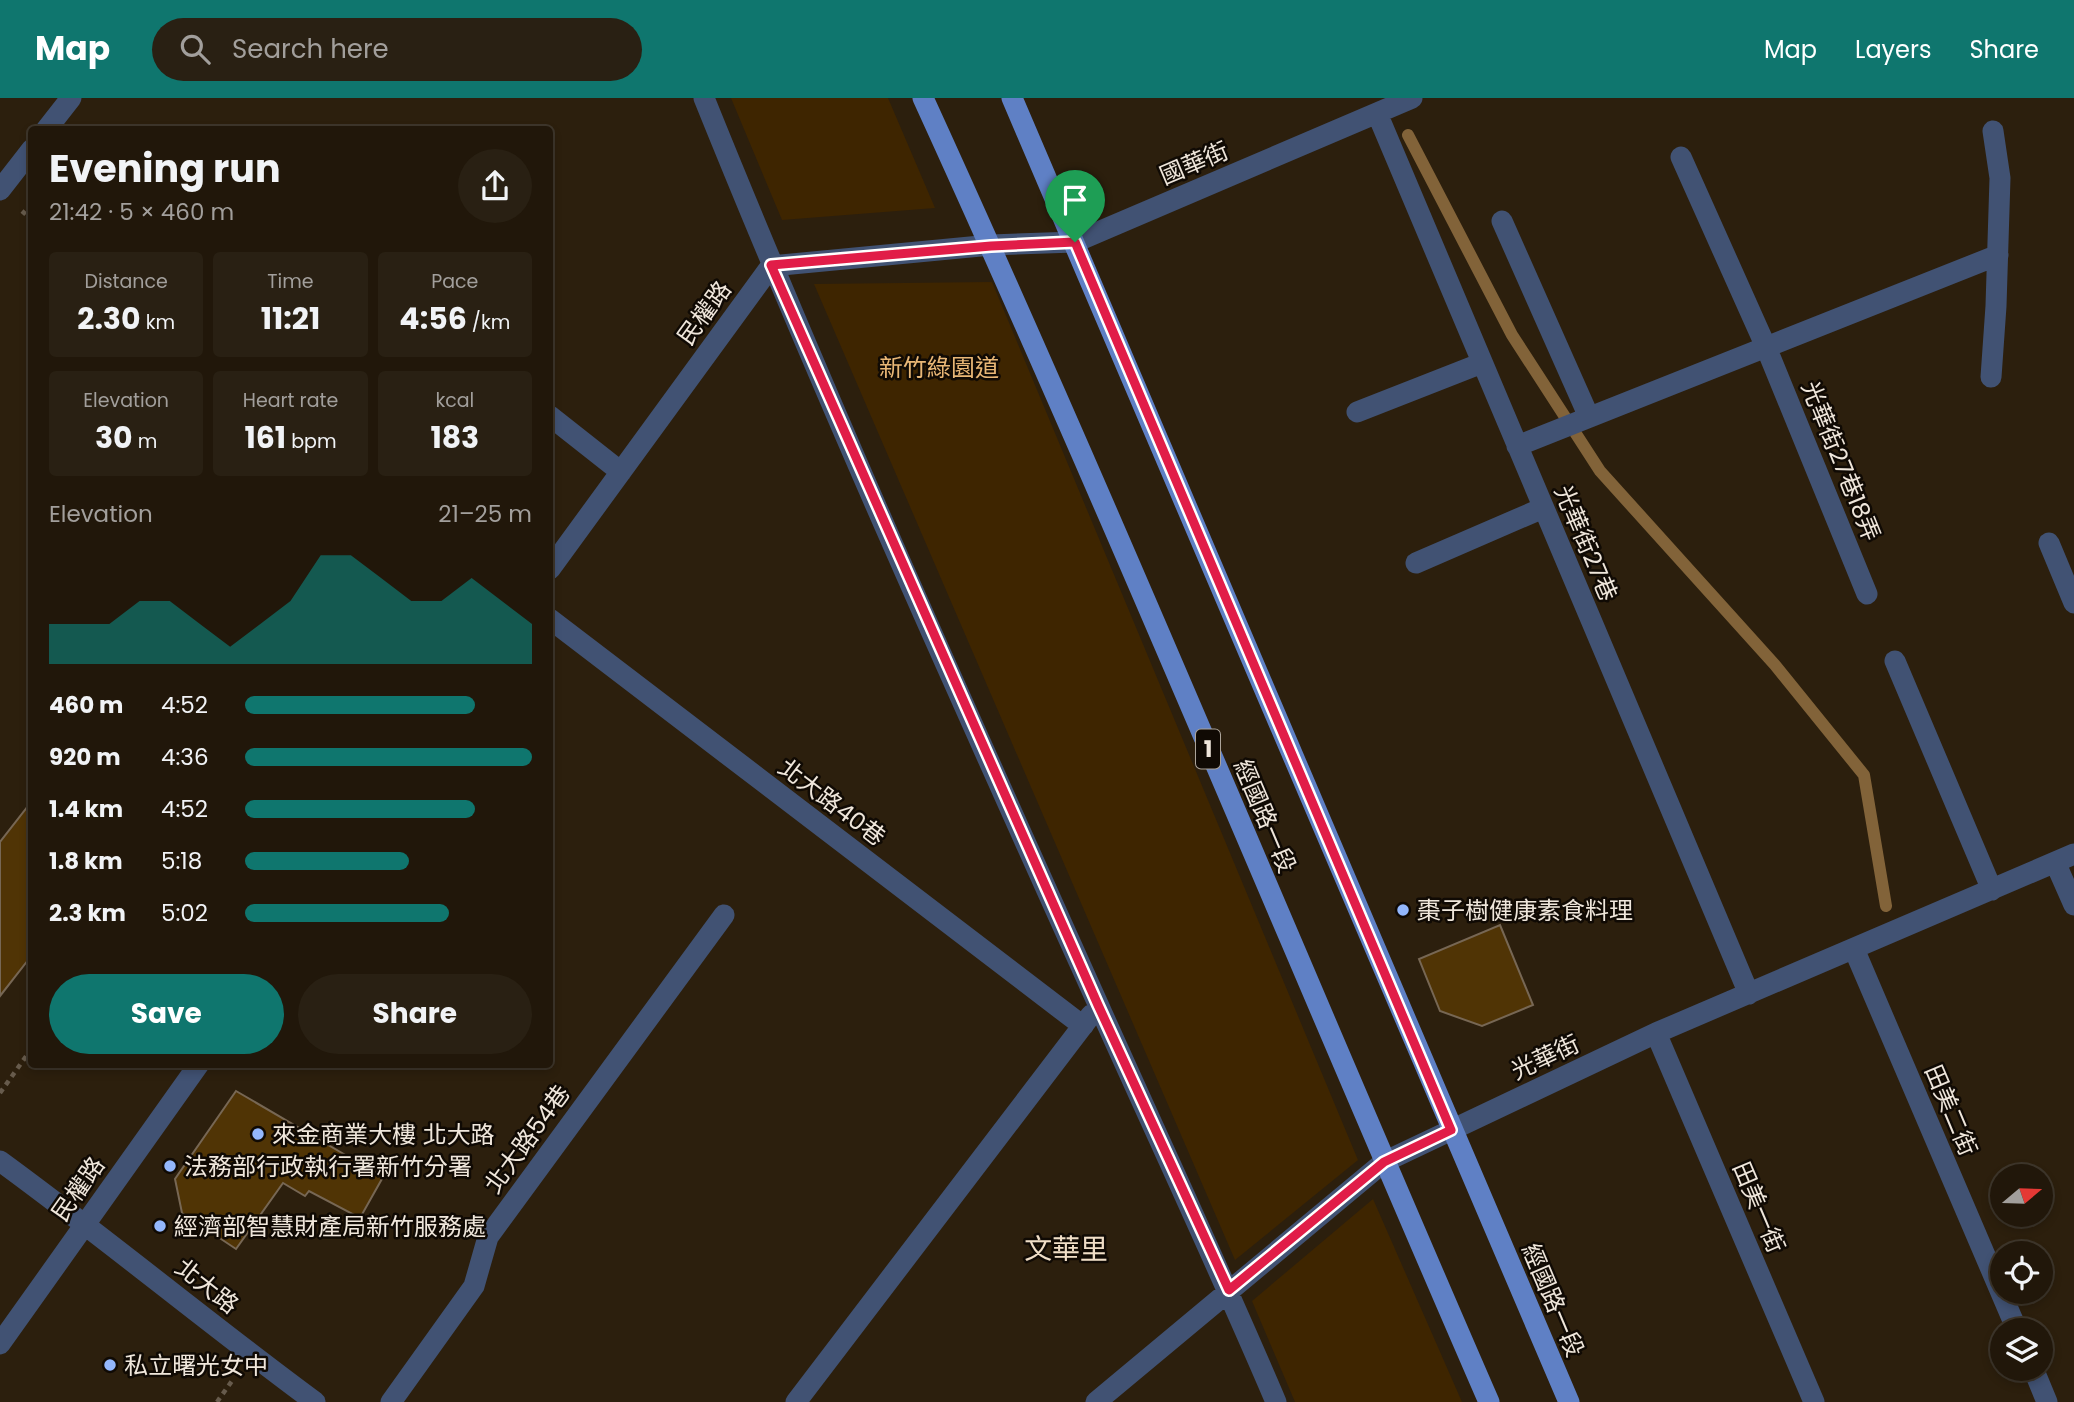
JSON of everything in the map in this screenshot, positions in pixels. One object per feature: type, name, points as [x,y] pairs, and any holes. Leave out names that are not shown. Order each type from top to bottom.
[{"type":"main road","name":"經國路一段","points":[[923,98],[991,246],[1489,1402]]},
{"type":"main road","name":"經國路一段","points":[[1012,98],[1569,1402]]},
{"type":"street","points":[[50,126],[71,98]]},
{"type":"street","points":[[704,98],[771,265],[1098,1005],[1229,1290],[1276,1402]]},
{"type":"street","name":"國華街","points":[[991,246],[1075,242],[1412,98]]},
{"type":"street","name":"光華街27巷","points":[[1377,113],[1749,994]]},
{"type":"street","points":[[1991,377],[2000,178],[1993,131]]},
{"type":"street","points":[[0,190],[28,154]]},
{"type":"street","name":"光華街27巷18弄","points":[[1681,157],[1766,347],[1867,594]]},
{"type":"street","points":[[1502,221],[1589,417]]},
{"type":"street","points":[[771,265],[991,246]]},
{"type":"street","points":[[1517,446],[1998,255]]},
{"type":"street","name":"民權路","points":[[553,565],[771,265]]},
{"type":"street","points":[[1357,412],[1482,363]]},
{"type":"street","points":[[553,418],[621,472]]},
{"type":"street","points":[[1416,563],[1543,508]]},
{"type":"street","points":[[2049,543],[2074,603]]},
{"type":"street","name":"北大路40巷","points":[[553,621],[1083,1026]]},
{"type":"street","points":[[1895,660],[1992,890]]},
{"type":"street","points":[[2065,858],[2074,905]]},
{"type":"street","name":"光華街","points":[[1096,1402],[1384,1162],[1656,1033],[2065,858]]},
{"type":"street","name":"北大路54巷","points":[[391,1402],[474,1286],[488,1237],[724,915]]},
{"type":"street","name":"田美二街","points":[[1854,949],[2012,1318]]},
{"type":"street","points":[[796,1402],[1098,1005]]},
{"type":"street","name":"田美一街","points":[[1656,1033],[1814,1402]]},
{"type":"street","name":"民權路","points":[[0,1344],[196,1068]]},
{"type":"street","name":"北大路","points":[[0,1161],[86,1224],[315,1402]]},
{"type":"street","points":[[2039,1381],[2048,1402]]},
{"type":"path","points":[[0,1093],[28,1054]]},
{"type":"green space","points":[[731,98],[888,98],[935,208],[782,220]]},
{"type":"green space","name":"新竹綠園道","points":[[992,282],[1358,1160],[1235,1260],[814,284]]},
{"type":"green space","points":[[1373,1199],[1462,1402],[1295,1402],[1252,1301]]},
{"type":"building","points":[[28,806],[28,960],[0,996],[0,842]]},
{"type":"building","points":[[1500,925],[1533,1005],[1482,1026],[1440,1011],[1419,959]]},
{"type":"building","name":"來金商業大樓 北大路","points":[[236,1091],[383,1177],[360,1218],[309,1191],[305,1196],[283,1183],[236,1249],[182,1213],[175,1179]]},
{"type":"waterway","points":[[1408,135],[1512,335],[1600,471],[1775,665],[1864,775],[1886,906]]},
{"type":"place","name":"棗子樹健康素食料理","points":[[1403,910]]},
{"type":"place","name":"來金商業大樓 北大路","points":[[258,1134]]},
{"type":"place","name":"法務部行政執行署新竹分署","points":[[170,1166]]},
{"type":"place","name":"經濟部智慧財產局新竹服務處","points":[[160,1226]]},
{"type":"place","name":"私立曙光女中","points":[[110,1365]]},
{"type":"district","name":"文華里","points":[[1066,1249]]},
{"type":"route","points":[[1075,242],[1451,1130],[1384,1162],[1229,1290],[1098,1005],[771,265],[991,246],[1075,242]]}]
